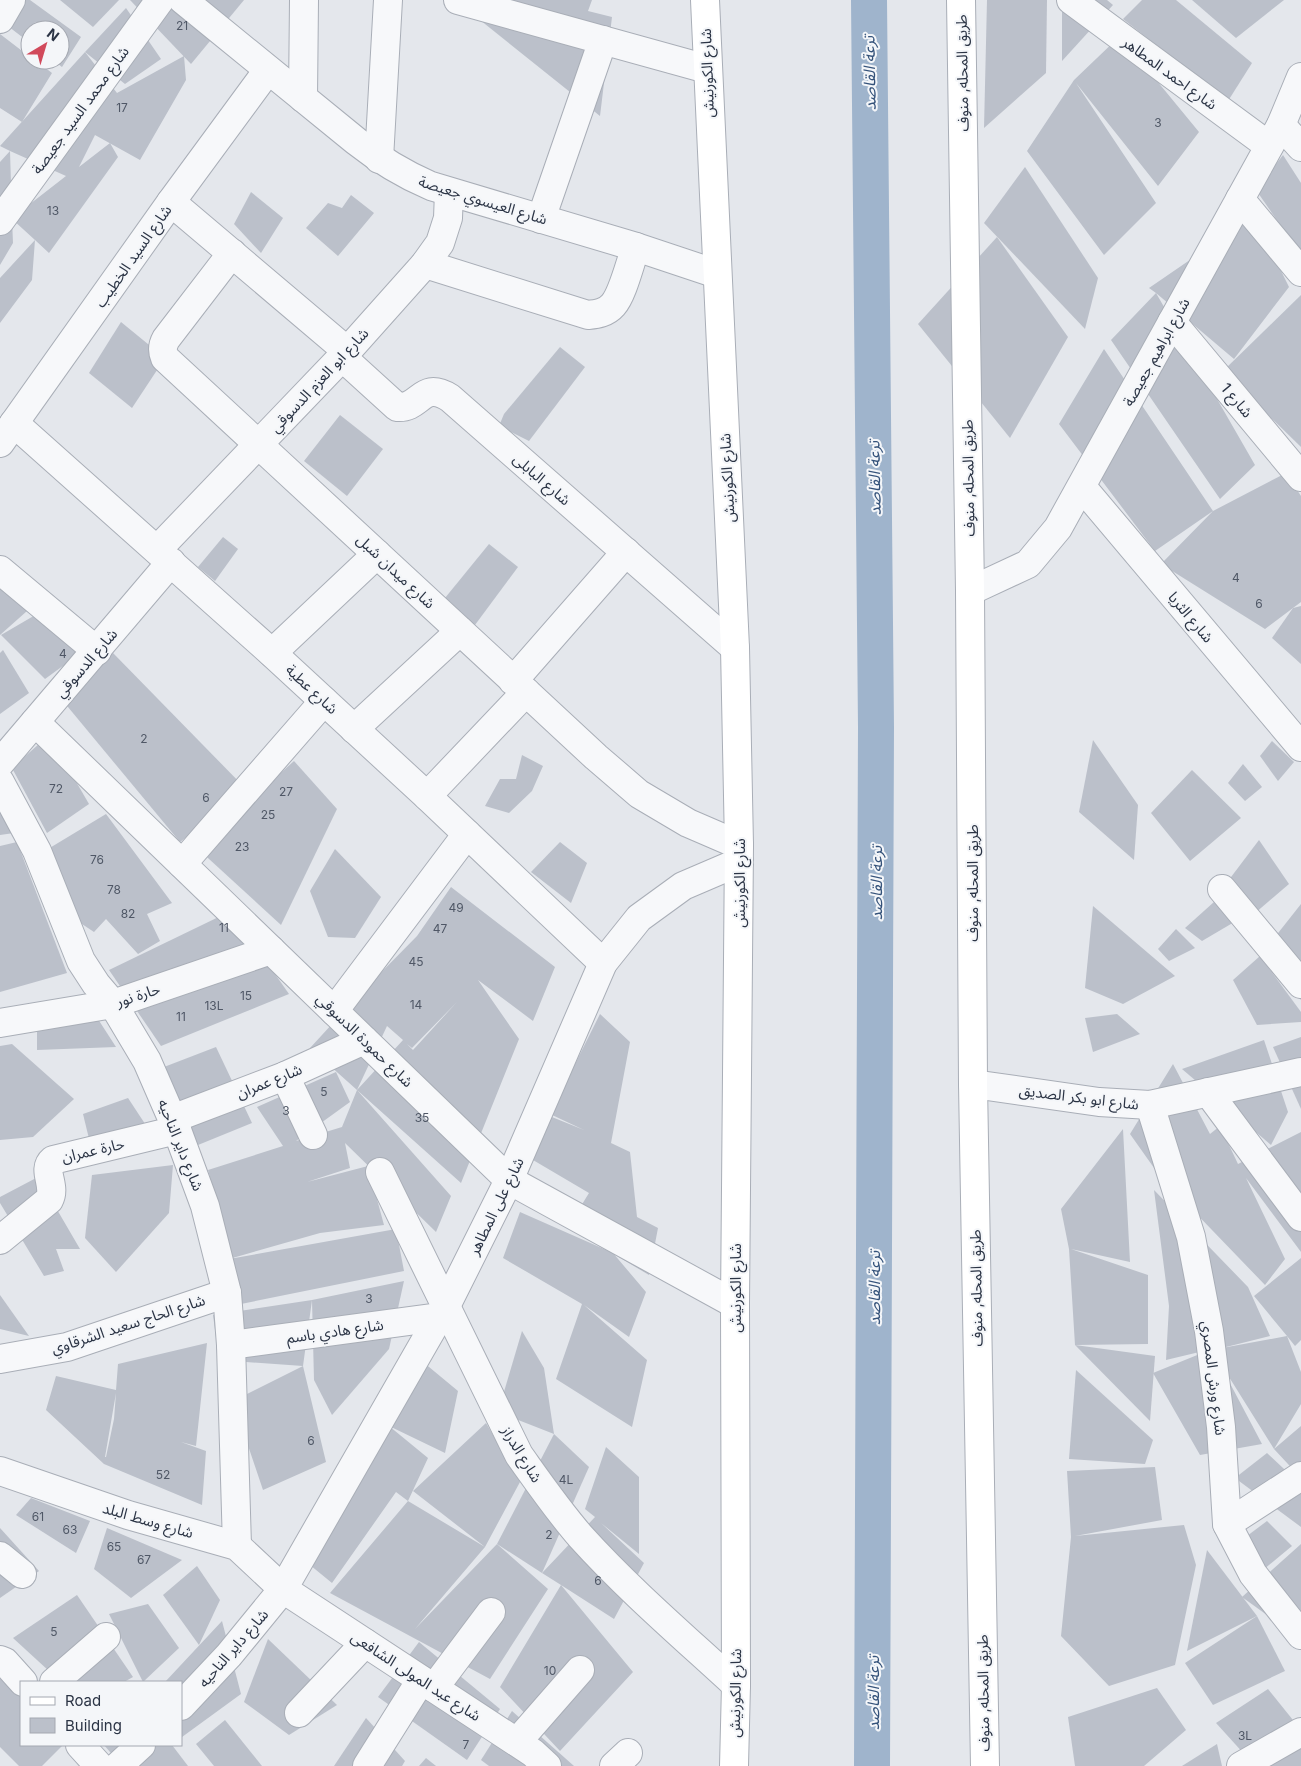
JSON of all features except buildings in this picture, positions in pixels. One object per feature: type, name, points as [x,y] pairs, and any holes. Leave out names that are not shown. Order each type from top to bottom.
[{"type":"main road","name":"شارع الكورنيش","points":[[705,0],[735,648],[739,853],[735,1304],[736,1685],[734,1766]]},
{"type":"main road","name":"طريق المحله, منوف","points":[[961,0],[970,591],[973,1084],[985,1766]]},
{"type":"street","points":[[0,19],[11,0]]},
{"type":"street","name":"شارع محمد السيد جعيصة","points":[[0,221],[160,0]]},
{"type":"street","name":"شارع العيسوي جعيصة","points":[[183,0],[379,159],[404,174],[430,186],[636,247],[717,274]]},
{"type":"street","points":[[217,27],[219,0]]},
{"type":"street","points":[[303,98],[304,0]]},
{"type":"street","points":[[379,159],[388,0]]},
{"type":"street","points":[[458,0],[707,69]]},
{"type":"street","name":"شارع احمد المطاهر","points":[[1072,0],[1275,135],[1301,147]]},
{"type":"street","points":[[541,219],[603,40]]},
{"type":"street","name":"شارع السيد الخطيب","points":[[7,433],[171,202],[268,70]]},
{"type":"street","name":"شارع ابراهيم جعيصة","points":[[970,591],[1028,564],[1058,528],[1275,135],[1301,76]]},
{"type":"street","name":"شارع ابو العزم الدسوقي","points":[[164,556],[259,444],[344,354],[424,264],[440,243],[448,218],[449,192]]},
{"type":"street","points":[[1240,199],[1301,272]]},
{"type":"street","points":[[171,202],[232,253],[344,354]]},
{"type":"street","points":[[424,264],[588,315],[602,313],[613,306],[636,247]]},
{"type":"street","name":"شارع ميدان شبل","points":[[232,253],[166,339],[162,352],[165,358],[596,757],[639,794],[739,853]]},
{"type":"street","name":"شارع 1","points":[[1172,322],[1301,477]]},
{"type":"street","name":"شارع البابلى","points":[[344,354],[398,408],[409,406],[422,395],[431,392],[442,393],[450,398],[735,648]]},
{"type":"street","name":"شارع عطية","points":[[7,433],[164,556],[427,796],[603,962]]},
{"type":"street","name":"شارع الثريا","points":[[1082,487],[1301,747]]},
{"type":"street","points":[[427,796],[520,687],[626,552]]},
{"type":"street","points":[[272,653],[377,554]]},
{"type":"street","name":"شارع الدسوقي","points":[[0,763],[97,651],[164,556]]},
{"type":"street","points":[[0,570],[97,651]]},
{"type":"street","points":[[354,729],[460,631]]},
{"type":"street","points":[[182,864],[324,701]]},
{"type":"street","name":"شارع حمودة الدسوقي","points":[[35,722],[509,1180],[735,1304]]},
{"type":"street","name":"شارع داير الناحيه","points":[[2,788],[37,851],[81,961],[96,984],[114,1004],[146,1061],[175,1125],[205,1206],[227,1293],[231,1345],[237,1546]]},
{"type":"street","points":[[334,1011],[467,834]]},
{"type":"street","name":"شارع على المطاهر","points":[[283,1589],[442,1312],[509,1180],[603,962],[639,918],[682,886],[739,853]]},
{"type":"street","points":[[1222,889],[1301,984]]},
{"type":"street","name":"حارة نور","points":[[0,1023],[114,1004],[271,950]]},
{"type":"street","name":"شارع عمران","points":[[175,1125],[364,1040]]},
{"type":"street","name":"شارع ابو بكر الصديق","points":[[973,1084],[1098,1102],[1150,1105],[1301,1072]]},
{"type":"street","points":[[285,1076],[313,1135]]},
{"type":"street","points":[[1208,1092],[1301,1217]]},
{"type":"street","name":"شارع ورش المصري","points":[[1150,1105],[1191,1237],[1209,1332],[1221,1427],[1227,1524],[1253,1574],[1296,1621]]},
{"type":"street","name":"حارة عمران","points":[[0,1240],[49,1200],[52,1193],[48,1168],[50,1162],[175,1125]]},
{"type":"street","name":"شارع الدراز","points":[[380,1172],[442,1312],[519,1455],[581,1537],[736,1685]]},
{"type":"street","name":"شارع الحاج سعيد الشرقاوي","points":[[0,1359],[67,1347],[227,1293]]},
{"type":"street","name":"شارع هادي باسم","points":[[231,1345],[442,1312]]},
{"type":"street","name":"شارع وسط البلد","points":[[0,1471],[128,1515],[237,1546],[283,1589]]},
{"type":"street","points":[[1227,1524],[1301,1476]]},
{"type":"street","points":[[0,1556],[22,1574]]},
{"type":"street","name":"شارع داير الناحيه","points":[[182,1705],[229,1655],[283,1589]]},
{"type":"street","name":"شارع عبد المولى الشافعى","points":[[283,1589],[428,1684],[530,1757]]},
{"type":"street","points":[[367,1766],[428,1684],[491,1612]]},
{"type":"street","points":[[55,1681],[106,1637]]},
{"type":"street","points":[[299,1713],[365,1643]]},
{"type":"street","points":[[0,1660],[5,1662],[22,1681]]},
{"type":"street","points":[[530,1757],[580,1670]]},
{"type":"street","points":[[1241,1766],[1301,1732]]},
{"type":"street","points":[[81,1746],[99,1766]]},
{"type":"street","points":[[118,1766],[140,1746]]},
{"type":"waterway","name":"ترعة القاصد","points":[[869,0],[876,727],[872,1766]]}]
